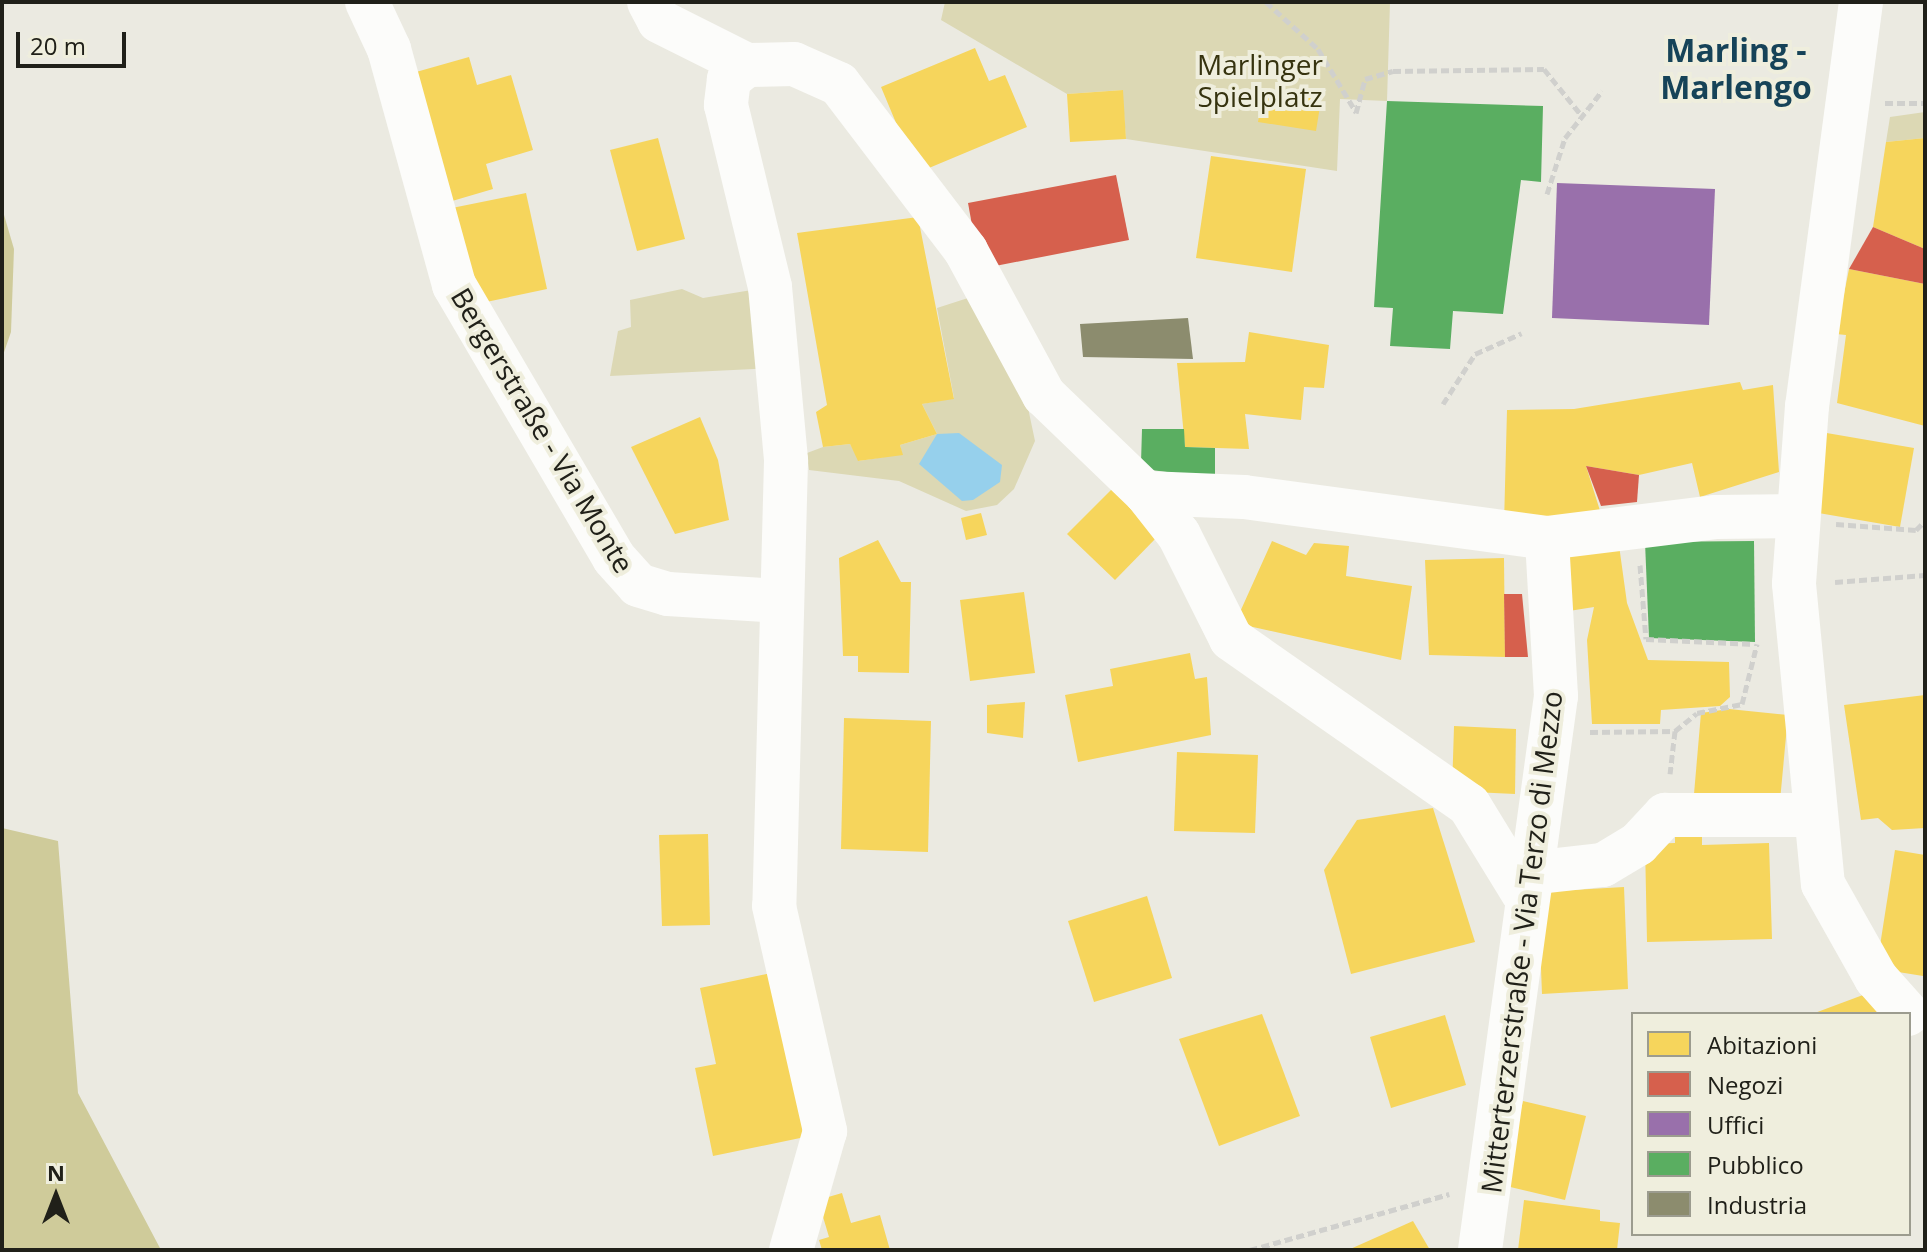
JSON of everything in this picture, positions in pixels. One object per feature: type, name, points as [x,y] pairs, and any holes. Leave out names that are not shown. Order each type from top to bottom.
[{"type":"street","name":"Bergerstraße - Via Monte","points":[[367,2],[389,49],[454,285],[614,558],[638,585],[668,594],[779,601]]},
{"type":"street","points":[[649,2],[659,21],[747,65],[794,64],[839,84],[966,251],[1044,395],[1146,493],[1179,535],[1231,639],[1469,805],[1527,883],[1603,865],[1638,844],[1665,815],[1812,815]]},
{"type":"street","points":[[1861,2],[1813,362],[1796,516],[1798,644],[1812,815],[1823,884],[1876,978],[1907,1012]]},
{"type":"street","points":[[747,65],[729,79],[726,105],[770,287],[786,461],[779,601],[774,906],[825,1131],[791,1250]]},
{"type":"street","points":[[1146,493],[1244,497],[1547,538],[1638,527],[1796,516]]},
{"type":"street","name":"Mitterterzerstraße - Via Terzo di Mezzo","points":[[1480,1250],[1527,883],[1556,696],[1547,538]]},
{"type":"street","points":[[1911,1017],[1925,1036]]},
{"type":"path","points":[[1266,2],[1318,49],[1356,113],[1365,79],[1393,71],[1544,69],[1582,116]]},
{"type":"path","points":[[1547,194],[1565,138],[1602,91]]},
{"type":"path","points":[[1443,404],[1475,354],[1522,333]]},
{"type":"path","points":[[1796,516],[1879,531],[1916,530],[1925,521]]},
{"type":"path","points":[[1638,527],[1646,639],[1798,644]]},
{"type":"path","points":[[1818,583],[1925,575]]},
{"type":"path","points":[[1550,733],[1675,731],[1697,713],[1742,704],[1754,644]]},
{"type":"path","points":[[1665,815],[1675,731]]},
{"type":"path","points":[[1250,1250],[1464,1191]]},
{"type":"green space","name":"Marlinger Spielplatz","points":[[945,2],[1390,2],[1387,101],[1340,99],[1337,171],[1126,139],[1122,90],[1067,94],[941,20]]},
{"type":"green space","points":[[1925,112],[1925,138],[1886,142],[1890,117]]},
{"type":"green space","points":[[770,287],[777,368],[610,376],[618,331],[631,327],[630,300],[682,289],[703,298]]},
{"type":"green space","points":[[968,298],[1023,384],[1035,441],[1014,489],[997,505],[966,511],[899,481],[809,470],[807,453],[823,447],[850,444],[859,461],[902,454],[900,445],[937,434],[922,404],[954,398],[937,308]]},
{"type":"shaded area","points":[[2,208],[14,249],[11,332],[2,358]]},
{"type":"shaded area","points":[[2,828],[58,841],[78,1093],[161,1250],[2,1250]]},
{"type":"water","points":[[959,433],[1002,465],[1000,482],[973,500],[962,501],[919,464],[937,434]]},
{"type":"building: Abitazioni","points":[[975,48],[989,81],[1005,75],[1027,127],[917,173],[881,87]]},
{"type":"building: Abitazioni","points":[[469,57],[477,85],[511,75],[533,150],[486,164],[493,189],[442,204],[402,76]]},
{"type":"building: Abitazioni","points":[[1123,90],[1126,139],[1070,142],[1067,94]]},
{"type":"building: Abitazioni","points":[[1264,90],[1321,100],[1316,131],[1258,122]]},
{"type":"building: Abitazioni","points":[[658,138],[685,239],[637,251],[610,150]]},
{"type":"building: Abitazioni","points":[[1925,138],[1925,249],[1873,227],[1886,142]]},
{"type":"building: Abitazioni","points":[[1211,156],[1306,169],[1292,272],[1196,258]]},
{"type":"building: Abitazioni","points":[[526,193],[547,289],[472,305],[452,208]]},
{"type":"building: Abitazioni","points":[[918,217],[954,399],[922,404],[937,434],[900,445],[903,455],[858,461],[850,444],[823,447],[816,412],[827,405],[797,233]]},
{"type":"building: Abitazioni","points":[[1849,269],[1925,284],[1925,426],[1837,403],[1846,335],[1836,334]]},
{"type":"building: Abitazioni","points":[[1249,332],[1329,345],[1324,388],[1304,387],[1301,420],[1245,414],[1249,449],[1185,447],[1177,363],[1245,362]]},
{"type":"building: Abitazioni","points":[[1740,382],[1743,390],[1773,385],[1779,472],[1700,497],[1692,463],[1639,475],[1586,466],[1602,517],[1504,524],[1507,410],[1574,409]]},
{"type":"building: Abitazioni","points":[[700,417],[718,460],[729,520],[675,534],[631,447]]},
{"type":"building: Abitazioni","points":[[1815,431],[1914,448],[1900,527],[1801,510]]},
{"type":"building: Abitazioni","points":[[1113,488],[1160,534],[1115,580],[1067,534]]},
{"type":"building: Abitazioni","points":[[981,513],[987,535],[966,540],[961,518]]},
{"type":"building: Abitazioni","points":[[1618,538],[1627,603],[1648,660],[1729,662],[1730,697],[1720,706],[1661,710],[1660,724],[1592,724],[1587,640],[1594,607],[1569,611],[1560,546]]},
{"type":"building: Abitazioni","points":[[878,540],[901,582],[911,582],[909,673],[858,672],[858,656],[843,656],[839,558]]},
{"type":"building: Abitazioni","points":[[1272,541],[1306,555],[1314,543],[1349,546],[1346,576],[1412,586],[1401,660],[1235,623]]},
{"type":"building: Abitazioni","points":[[1504,558],[1505,657],[1429,655],[1425,560]]},
{"type":"building: Abitazioni","points":[[1024,592],[1035,673],[970,681],[960,600]]},
{"type":"building: Abitazioni","points":[[1190,653],[1195,679],[1207,677],[1211,735],[1078,762],[1065,695],[1113,686],[1110,669]]},
{"type":"building: Abitazioni","points":[[1925,695],[1925,828],[1892,830],[1878,818],[1861,820],[1844,705]]},
{"type":"building: Abitazioni","points":[[1025,702],[1023,738],[987,733],[987,705]]},
{"type":"building: Abitazioni","points":[[1729,709],[1788,715],[1780,801],[1694,794],[1701,713]]},
{"type":"building: Abitazioni","points":[[844,718],[931,721],[928,852],[841,849]]},
{"type":"building: Abitazioni","points":[[1454,726],[1516,729],[1515,794],[1452,791]]},
{"type":"building: Abitazioni","points":[[1177,752],[1258,755],[1255,833],[1174,831]]},
{"type":"building: Abitazioni","points":[[1433,808],[1475,942],[1351,974],[1324,870],[1357,820]]},
{"type":"building: Abitazioni","points":[[708,834],[710,925],[662,926],[659,835]]},
{"type":"building: Abitazioni","points":[[1675,835],[1702,835],[1702,845],[1769,843],[1772,939],[1647,942],[1645,844],[1675,843]]},
{"type":"building: Abitazioni","points":[[1895,850],[1925,855],[1923,976],[1892,971],[1879,952]]},
{"type":"building: Abitazioni","points":[[1624,887],[1628,989],[1542,994],[1538,892]]},
{"type":"building: Abitazioni","points":[[1147,896],[1172,978],[1094,1002],[1068,921]]},
{"type":"building: Abitazioni","points":[[771,973],[805,1137],[713,1156],[695,1068],[716,1064],[700,988]]},
{"type":"building: Abitazioni","points":[[1871,992],[1878,1012],[1817,1012]]},
{"type":"building: Abitazioni","points":[[1262,1014],[1300,1116],[1219,1146],[1179,1039]]},
{"type":"building: Abitazioni","points":[[1445,1015],[1466,1085],[1391,1108],[1370,1037]]},
{"type":"building: Abitazioni","points":[[1523,1101],[1586,1116],[1565,1200],[1502,1185]]},
{"type":"building: Abitazioni","points":[[842,1193],[851,1223],[880,1215],[890,1250],[822,1250],[819,1240],[829,1237],[818,1200]]},
{"type":"building: Abitazioni","points":[[1524,1200],[1600,1210],[1600,1221],[1620,1223],[1617,1250],[1518,1250]]},
{"type":"building: Abitazioni","points":[[1413,1221],[1430,1250],[1348,1250]]},
{"type":"building: Negozi","points":[[1116,175],[1129,240],[980,269],[968,203]]},
{"type":"building: Negozi","points":[[1873,227],[1925,249],[1925,284],[1849,269]]},
{"type":"building: Negozi","points":[[1586,466],[1639,475],[1637,502],[1601,506]]},
{"type":"building: Negozi","points":[[1504,594],[1522,594],[1528,657],[1505,657]]},
{"type":"building: Uffici","points":[[1557,183],[1715,189],[1709,325],[1552,318]]},
{"type":"building: Pubblico","points":[[1387,101],[1543,106],[1541,182],[1521,180],[1503,314],[1453,311],[1450,349],[1390,346],[1393,308],[1374,307]]},
{"type":"building: Pubblico","points":[[1142,429],[1184,429],[1185,447],[1215,448],[1215,478],[1151,470],[1141,463]]},
{"type":"building: Pubblico","points":[[1754,541],[1755,642],[1649,638],[1645,542]]},
{"type":"building: Industria","points":[[1188,318],[1193,359],[1083,357],[1080,324]]},
{"type":"district","name":"Marling - Marlengo","points":[[1736,70]]}]
